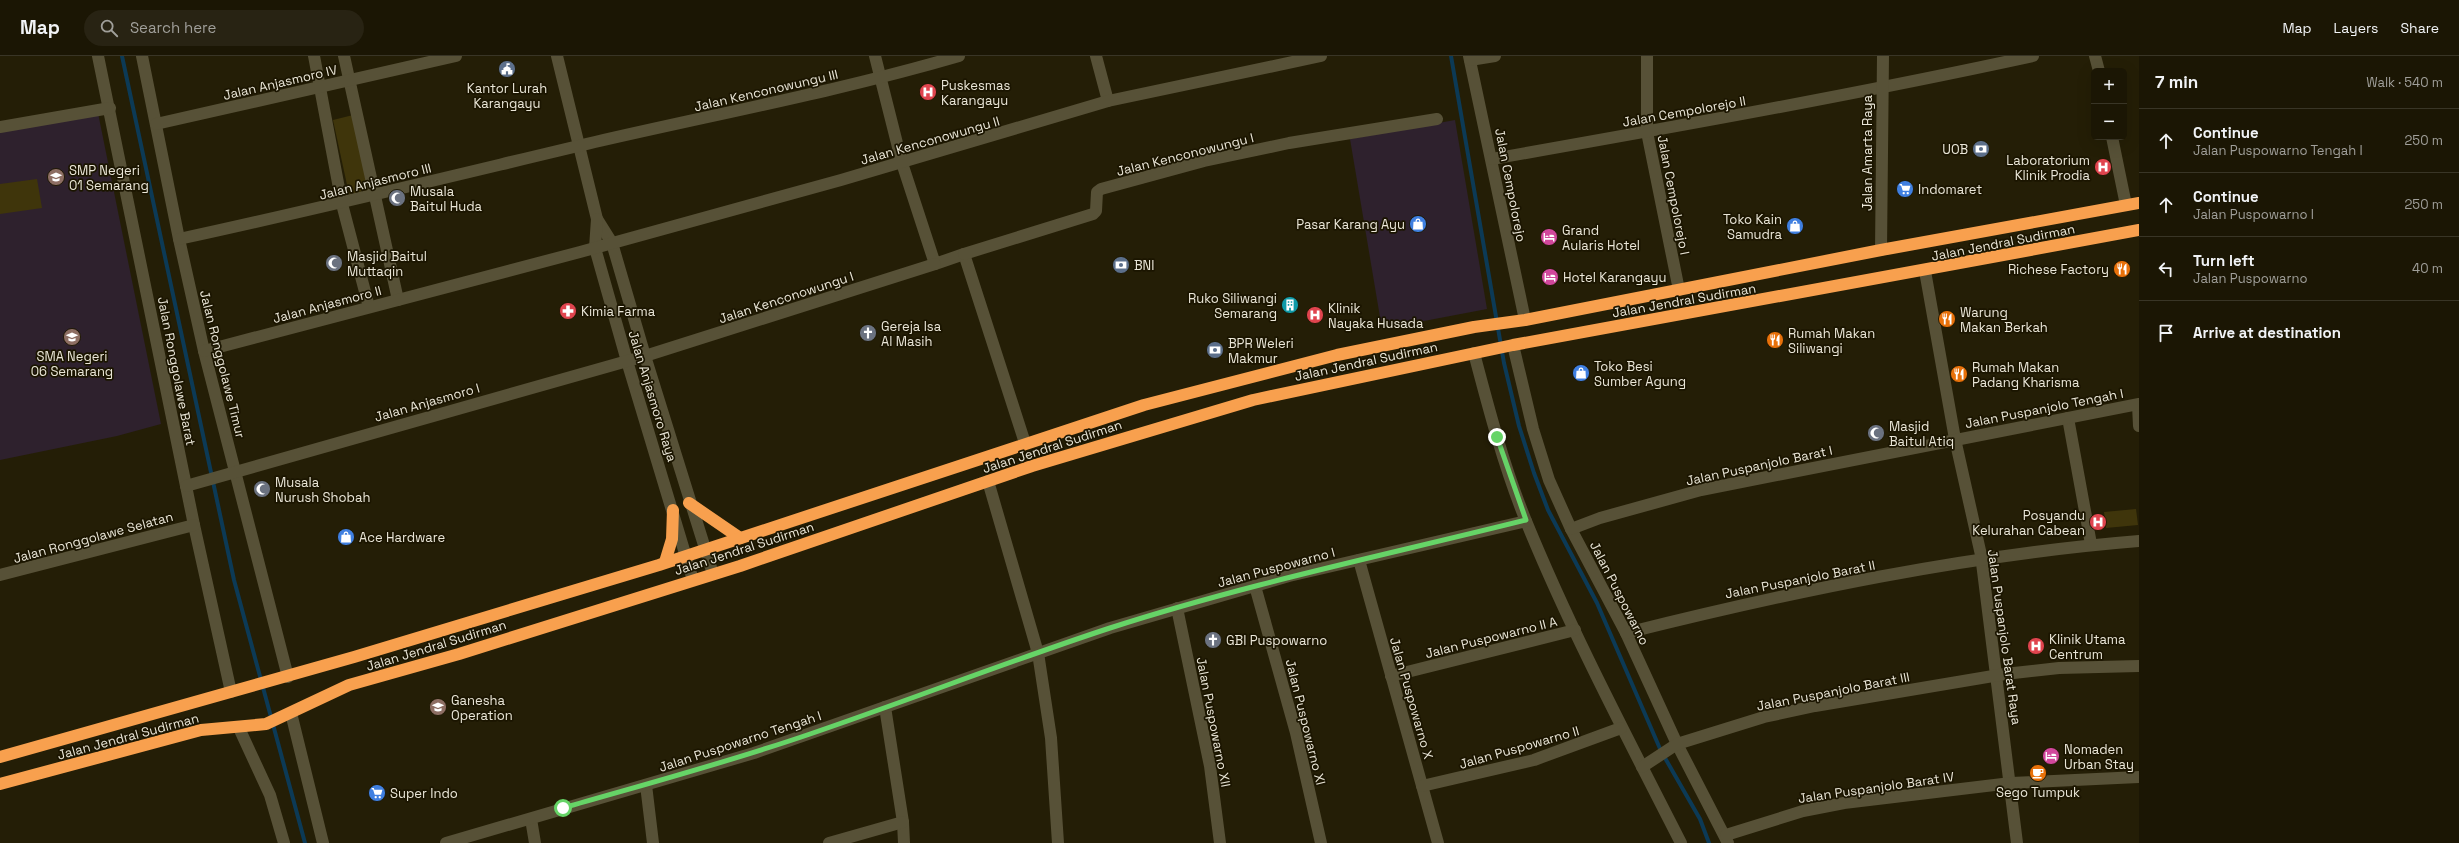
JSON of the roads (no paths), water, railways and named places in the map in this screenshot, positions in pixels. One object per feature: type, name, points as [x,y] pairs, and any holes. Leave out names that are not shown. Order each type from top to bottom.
[{"type":"highway","name":"Jalan Jendral Sudirman","points":[[0,757],[288,676],[665,562],[1025,442],[1144,405],[1267,372],[1483,325],[1522,321],[1881,250],[2139,203]]},
{"type":"highway","name":"Jalan Jendral Sudirman","points":[[0,784],[201,730],[266,724],[288,715],[332,691],[349,685],[459,654],[713,574],[988,481],[1129,436],[1253,400],[1478,352],[1925,271],[2139,230]]},
{"type":"highway","points":[[689,503],[740,538]]},
{"type":"highway","points":[[665,562],[672,539],[673,510]]},
{"type":"street","name":"Jalan Ronggolawe Barat","points":[[98,56],[190,485],[194,525],[235,691]]},
{"type":"street","name":"Jalan Ronggolawe Timur","points":[[142,56],[179,240],[231,473],[288,676]]},
{"type":"street","points":[[314,56],[342,204],[369,307]]},
{"type":"street","points":[[344,56],[373,196],[398,300]]},
{"type":"street","name":"Jalan Anjasmoro IV","points":[[156,124],[456,56]]},
{"type":"street","name":"Jalan Anjasmoro Raya","points":[[557,56],[597,219],[612,243],[644,356],[689,503],[713,574]]},
{"type":"street","points":[[876,56],[902,163],[935,264]]},
{"type":"street","name":"Jalan Kenconowungu III","points":[[578,146],[881,78],[959,56]]},
{"type":"street","points":[[1096,56],[1108,101]]},
{"type":"street","name":"Jalan Kenconowungu II","points":[[595,248],[902,163],[1108,101],[1321,56]]},
{"type":"street","points":[[1469,58],[1495,56]]},
{"type":"street","name":"Jalan Cempolorejo I","points":[[1647,56],[1647,132],[1679,290]]},
{"type":"street","name":"Jalan Amarta Raya","points":[[1881,250],[1883,56]]},
{"type":"street","name":"Jalan Cempolorejo II","points":[[1492,159],[1882,89],[2032,56]]},
{"type":"street","points":[[2096,56],[2098,68]]},
{"type":"street","name":"Jalan Cempolorejo","points":[[1469,58],[1492,159],[1522,321]]},
{"type":"street","points":[[0,127],[110,108]]},
{"type":"street","name":"Jalan Kenconowungu I","points":[[627,361],[1093,214],[1096,210],[1097,192],[1101,189],[1204,162],[1282,145],[1437,119]]},
{"type":"street","points":[[2113,140],[2126,205]]},
{"type":"street","name":"Jalan Anjasmoro III","points":[[179,240],[342,204],[578,146]]},
{"type":"street","name":"Jalan Anjasmoro Raya","points":[[597,219],[595,248],[627,361],[693,580]]},
{"type":"street","name":"Jalan Anjasmoro II","points":[[204,351],[595,248]]},
{"type":"street","points":[[964,254],[1025,442]]},
{"type":"street","name":"Jalan Puspanjolo Barat Raya","points":[[1925,271],[1955,439],[1981,558],[2011,783],[2017,843]]},
{"type":"street","name":"Jalan Puspowarno","points":[[1511,346],[1533,429],[1547,473],[1571,529],[1626,633],[1672,747],[1727,839]]},
{"type":"street","points":[[1478,352],[1497,437],[1526,520],[1621,728],[1681,843]]},
{"type":"street","name":"Jalan Anjasmoro I","points":[[190,485],[627,361]]},
{"type":"street","points":[[2138,404],[2139,426]]},
{"type":"street","name":"Jalan Puspanjolo Tengah I","points":[[1955,439],[2138,404]]},
{"type":"street","points":[[2068,418],[2091,544]]},
{"type":"street","name":"Jalan Puspanjolo Barat I","points":[[1571,529],[1600,518],[1701,490],[1955,439]]},
{"type":"street","points":[[988,481],[1038,653],[1051,738],[1058,843]]},
{"type":"street","name":"Jalan Puspowarno I","points":[[1038,653],[1177,608],[1255,586],[1526,520]]},
{"type":"street","name":"Jalan Ronggolawe Selatan","points":[[0,575],[194,525]]},
{"type":"street","name":"Jalan Puspanjolo Barat II","points":[[1626,633],[1729,607],[1981,558],[2091,544],[2139,540]]},
{"type":"street","name":"Jalan Puspowarno X","points":[[1359,560],[1438,843]]},
{"type":"street","name":"Jalan Puspowarno XI","points":[[1255,586],[1296,733],[1321,843]]},
{"type":"street","name":"Jalan Puspowarno XII","points":[[1177,608],[1210,766],[1220,843]]},
{"type":"street","name":"Jalan Puspowarno II A","points":[[1391,676],[1575,630]]},
{"type":"street","name":"Jalan Puspowarno Tengah I","points":[[446,843],[754,753],[1038,653]]},
{"type":"street","name":"Jalan Puspanjolo Barat III","points":[[1642,767],[1672,747],[1764,717],[1815,706],[1996,675],[2059,668],[2139,666]]},
{"type":"street","points":[[885,707],[903,822],[904,843]]},
{"type":"street","points":[[288,715],[323,843]]},
{"type":"street","points":[[243,727],[270,795],[284,843]]},
{"type":"street","name":"Jalan Puspowarno II","points":[[1422,786],[1534,760],[1621,728]]},
{"type":"street","name":"Jalan Puspanjolo Barat IV","points":[[1727,839],[1803,810],[2011,783],[2139,777]]},
{"type":"street","points":[[646,785],[653,843]]},
{"type":"street","points":[[531,819],[535,843]]},
{"type":"street","points":[[829,843],[903,822]]},
{"type":"waterway","points":[[122,56],[234,580],[305,843]]},
{"type":"waterway","points":[[1451,56],[1504,363],[1519,426],[1534,473],[1548,510],[1597,603],[1661,751],[1700,819],[1709,843]]},
{"type":"place","name":"Kantor Lurah Karangayu","points":[[507,69]]},
{"type":"place","name":"Puskesmas Karangayu","points":[[928,92]]},
{"type":"place","name":"UOB","points":[[1981,149]]},
{"type":"place","name":"Laboratorium Klinik Prodia","points":[[2103,167]]},
{"type":"place","name":"SMP Negeri 01 Semarang","points":[[56,177]]},
{"type":"place","name":"Indomaret","points":[[1905,189]]},
{"type":"place","name":"Musala Baitul Huda","points":[[397,198]]},
{"type":"place","name":"Pasar Karang Ayu","points":[[1418,224]]},
{"type":"place","name":"Toko Kain Samudra","points":[[1795,226]]},
{"type":"place","name":"Grand Aularis Hotel","points":[[1549,237]]},
{"type":"place","name":"Masjid Baitul Muttaqin","points":[[334,263]]},
{"type":"place","name":"BNI","points":[[1121,265]]},
{"type":"place","name":"Richese Factory","points":[[2122,269]]},
{"type":"place","name":"Hotel Karangayu","points":[[1550,277]]},
{"type":"place","name":"Ruko Siliwangi Semarang","points":[[1290,305]]},
{"type":"place","name":"Kimia Farma","points":[[568,311]]},
{"type":"place","name":"Klinik Nayaka Husada","points":[[1315,315]]},
{"type":"place","name":"Warung Makan Berkah","points":[[1947,319]]},
{"type":"place","name":"Gereja Isa Al Masih","points":[[868,333]]},
{"type":"place","name":"SMA Negeri 06 Semarang","points":[[72,337]]},
{"type":"place","name":"Rumah Makan Siliwangi","points":[[1775,340]]},
{"type":"place","name":"BPR Weleri Makmur","points":[[1215,350]]},
{"type":"place","name":"Toko Besi Sumber Agung","points":[[1581,373]]},
{"type":"place","name":"Rumah Makan Padang Kharisma","points":[[1959,374]]},
{"type":"place","name":"Masjid Baitul Atiq","points":[[1876,433]]},
{"type":"place","name":"Musala Nurush Shobah","points":[[262,489]]},
{"type":"place","name":"Posyandu Kelurahan Cabean","points":[[2098,522]]},
{"type":"place","name":"Ace Hardware","points":[[346,537]]},
{"type":"place","name":"GBI Puspowarno","points":[[1213,640]]},
{"type":"place","name":"Klinik Utama Centrum","points":[[2036,646]]},
{"type":"place","name":"Ganesha Operation","points":[[438,707]]},
{"type":"place","name":"Nomaden Urban Stay","points":[[2051,756]]},
{"type":"place","name":"Sego Tumpuk","points":[[2038,773]]},
{"type":"place","name":"Super Indo","points":[[377,793]]}]
